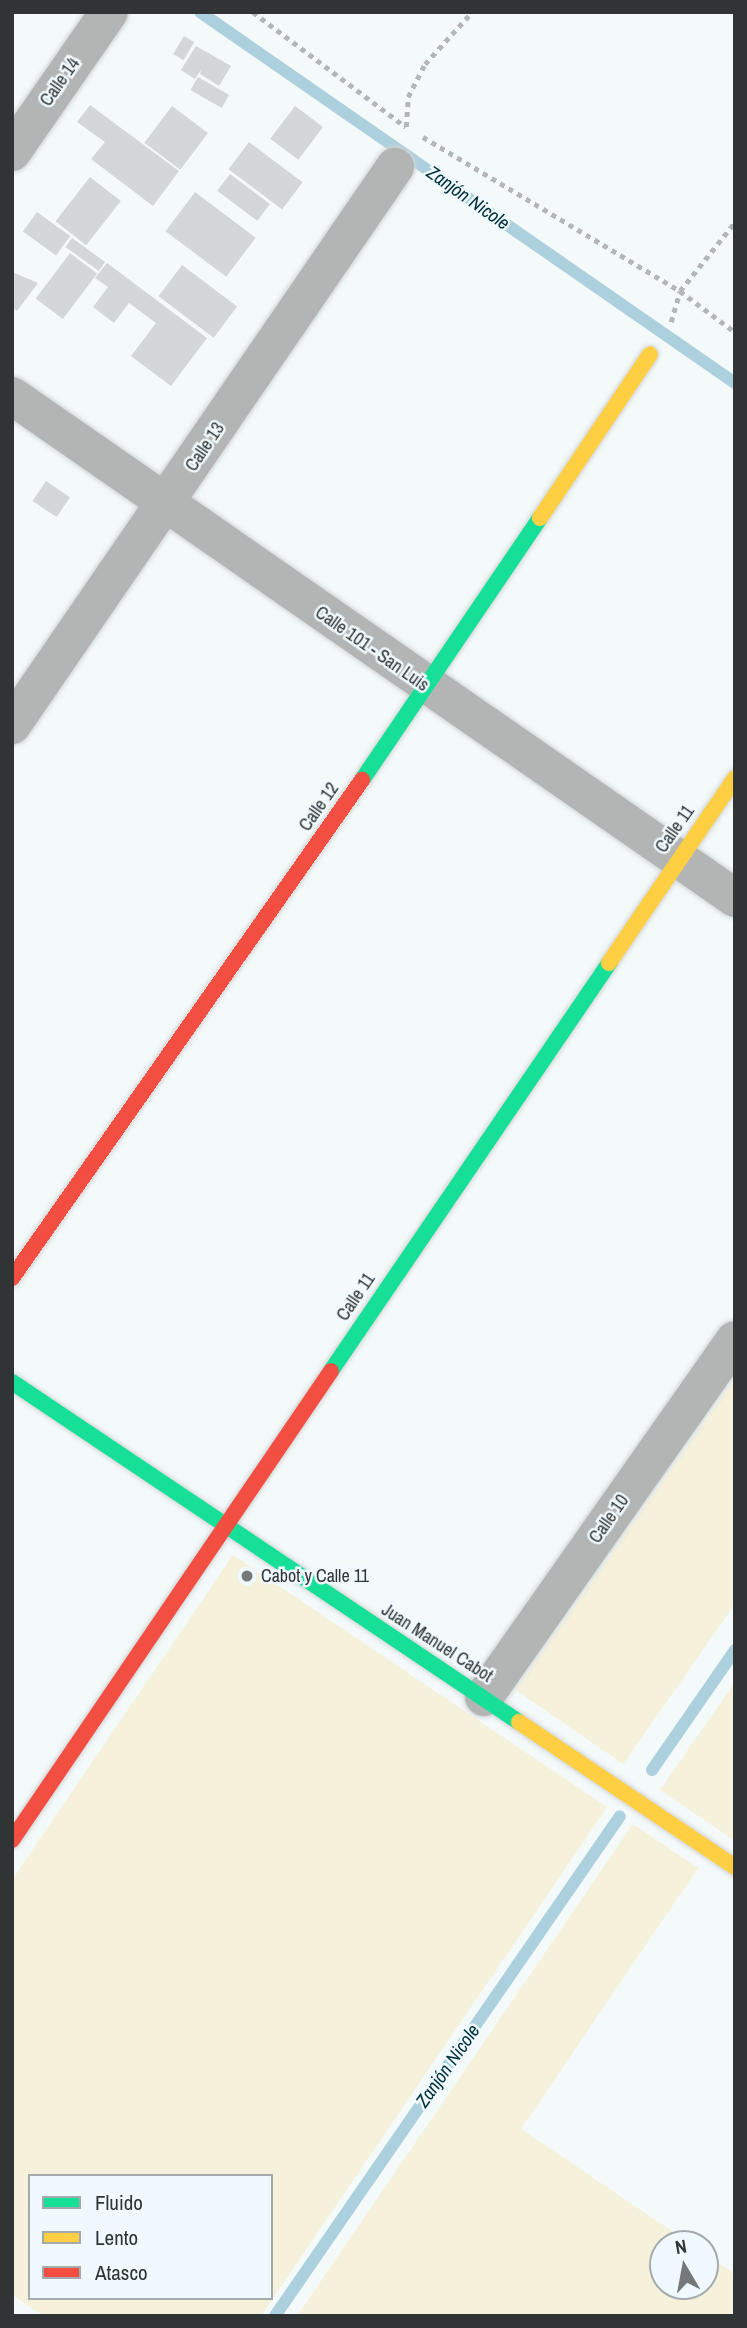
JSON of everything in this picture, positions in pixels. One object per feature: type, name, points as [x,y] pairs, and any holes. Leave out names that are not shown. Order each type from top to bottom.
[{"type":"street","name":"Calle 14","points":[[12,152],[109,12]]},
{"type":"street","name":"Calle 13","points":[[12,725],[165,506],[395,167]]},
{"type":"street","name":"Calle 12","points":[[12,1278],[426,687],[650,354]]},
{"type":"street","name":"Calle 101 - San Luis","points":[[12,396],[165,506],[676,860],[735,898]]},
{"type":"street","name":"Calle 11","points":[[12,1840],[676,860],[735,778]]},
{"type":"street","name":"Calle 10","points":[[484,1697],[735,1340]]},
{"type":"street","name":"Juan Manuel Cabot","points":[[12,1382],[735,1867]]},
{"type":"path","points":[[253,12],[406,128],[680,291],[735,332]]},
{"type":"path","points":[[406,128],[408,97],[425,64],[472,12]]},
{"type":"path","points":[[678,313],[680,291],[735,222]]},
{"type":"shaded area","points":[[735,1379],[735,1604],[623,1764],[516,1690]]},
{"type":"shaded area","points":[[233,1555],[607,1807],[273,2298],[273,2174],[28,2174],[28,2300],[272,2300],[261,2316],[44,2316],[12,2295],[12,1880]]},
{"type":"shaded area","points":[[735,1682],[735,1841],[660,1790]]},
{"type":"shaded area","points":[[633,1824],[698,1868],[521,2129],[670,2230],[649,2230],[649,2300],[719,2300],[719,2263],[735,2274],[735,2316],[297,2316]]},
{"type":"building","points":[[184,36],[194,42],[183,60],[173,54]]},
{"type":"building","points":[[196,46],[231,66],[219,86],[200,74],[201,70],[195,79],[181,70]]},
{"type":"building","points":[[198,77],[229,95],[222,108],[190,90]]},
{"type":"building","points":[[90,105],[179,171],[153,206],[91,159],[105,142],[77,122]]},
{"type":"building","points":[[172,106],[208,133],[180,170],[144,143]]},
{"type":"building","points":[[295,106],[323,127],[298,160],[270,139]]},
{"type":"building","points":[[249,142],[303,182],[282,209],[229,169]]},
{"type":"building","points":[[230,174],[270,204],[257,221],[217,191]]},
{"type":"building","points":[[90,177],[121,201],[86,245],[56,221]]},
{"type":"building","points":[[195,192],[256,238],[226,277],[166,231]]},
{"type":"building","points":[[37,212],[70,236],[56,256],[23,231]]},
{"type":"building","points":[[72,238],[105,262],[99,271],[66,247]]},
{"type":"building","points":[[70,253],[97,273],[63,319],[36,299]]},
{"type":"building","points":[[107,263],[207,338],[171,386],[131,356],[156,323],[129,303],[114,323],[93,307],[108,287],[95,278]]},
{"type":"building","points":[[182,265],[237,307],[214,338],[159,296]]},
{"type":"building","points":[[12,272],[38,283],[17,311],[12,307]]},
{"type":"building","points":[[46,481],[70,497],[57,517],[33,501]]},
{"type":"waterway","name":"Zanjón Nicole","points":[[200,12],[735,383]]},
{"type":"waterway","name":"Zanjón Nicole","points":[[652,1770],[735,1650]]},
{"type":"waterway","name":"Zanjón Nicole","points":[[275,2316],[620,1816]]},
{"type":"traffic: fast","points":[[362,780],[540,518]]},
{"type":"traffic: fast","points":[[331,1371],[609,963]]},
{"type":"traffic: fast","points":[[12,1382],[519,1722]]},
{"type":"traffic: slow","points":[[540,518],[650,354]]},
{"type":"traffic: slow","points":[[609,963],[735,778]]},
{"type":"traffic: slow","points":[[519,1722],[735,1867]]},
{"type":"traffic: jam","points":[[12,1278],[362,780]]},
{"type":"traffic: jam","points":[[12,1840],[331,1371]]},
{"type":"place","name":"Cabot y Calle 11","points":[[247,1576]]}]
